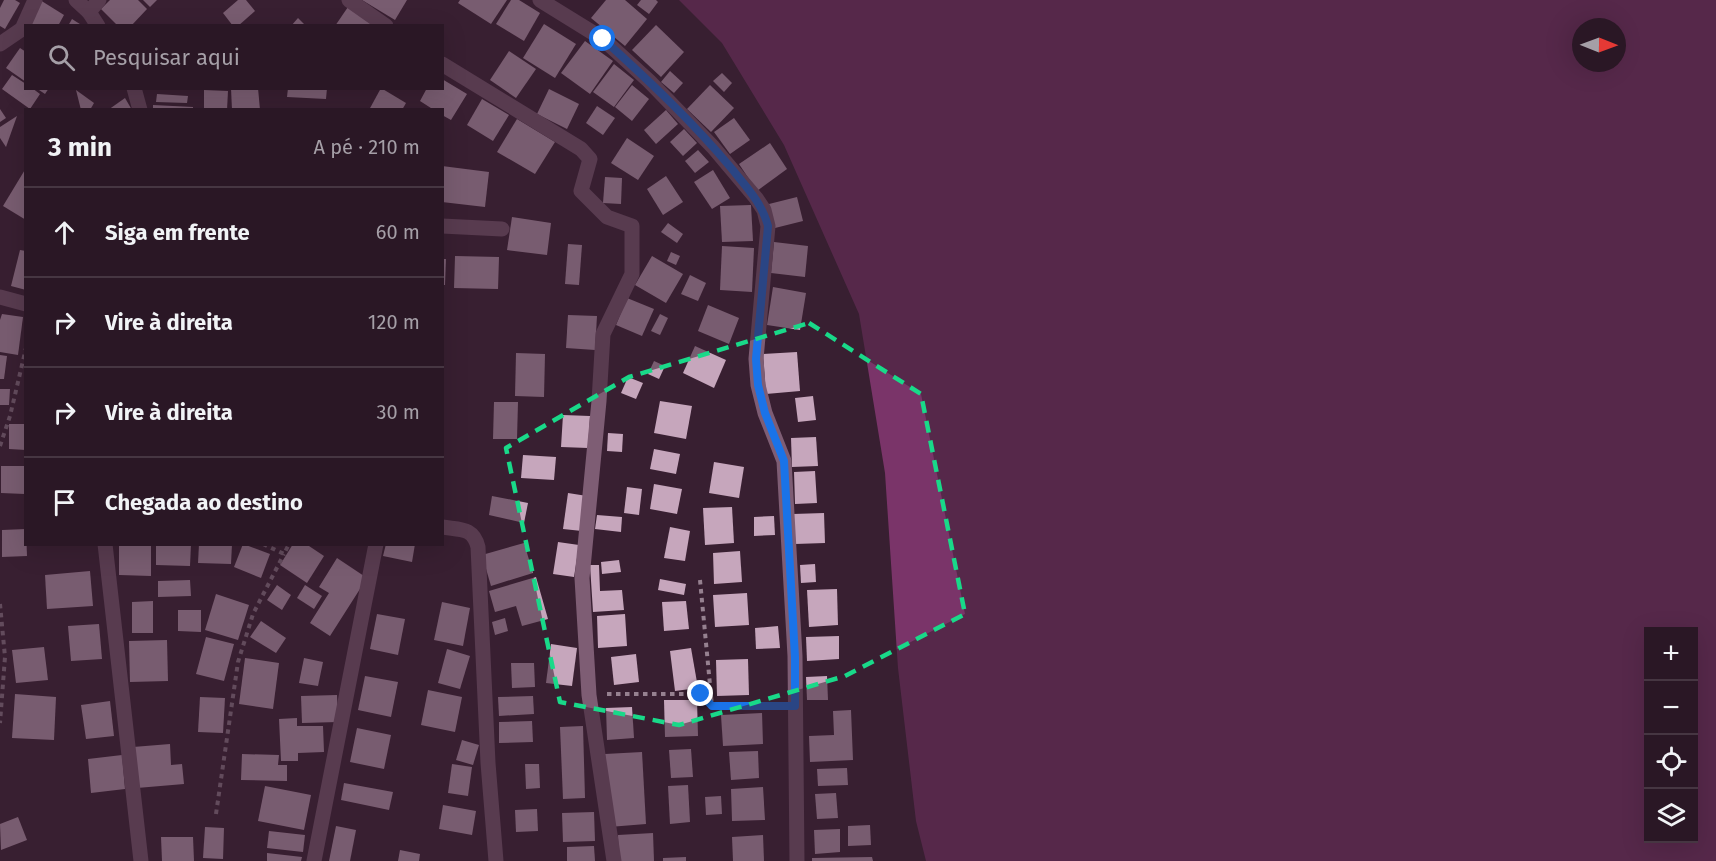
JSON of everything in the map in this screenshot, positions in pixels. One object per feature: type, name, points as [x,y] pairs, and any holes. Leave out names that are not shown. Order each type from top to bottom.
[{"type":"street","points":[[24,24],[35,0]]},
{"type":"street","points":[[76,0],[94,6],[98,24]]},
{"type":"street","points":[[350,0],[383,24]]},
{"type":"street","points":[[540,0],[603,39],[649,81],[713,147],[764,210],[768,226],[756,359],[758,385],[765,413],[784,461],[795,657],[796,861]]},
{"type":"street","points":[[0,44],[22,29],[24,25]]},
{"type":"street","points":[[444,65],[581,149],[590,159],[581,191],[608,217],[632,226],[632,274],[603,334],[582,578],[589,694],[614,861]]},
{"type":"street","points":[[135,90],[139,108]]},
{"type":"street","points":[[444,226],[502,229]]},
{"type":"street","points":[[0,297],[24,303]]},
{"type":"street","points":[[444,527],[470,532],[476,537],[478,547],[488,762],[496,861]]},
{"type":"street","points":[[105,546],[141,861]]},
{"type":"street","points":[[314,861],[376,546]]},
{"type":"path","points":[[0,446],[10,416],[24,356]]},
{"type":"path","points":[[267,546],[284,554]]},
{"type":"path","points":[[216,814],[238,663],[253,614],[288,546]]},
{"type":"path","points":[[700,580],[712,706]]},
{"type":"path","points":[[0,604],[5,657],[0,723]]},
{"type":"path","points":[[589,694],[701,694],[712,706],[795,706]]},
{"type":"highlighted area","points":[[809,323],[921,394],[965,614],[845,676],[679,725],[560,702],[506,448],[629,377]]},
{"type":"shaded area","points":[[679,0],[1716,0],[1716,861],[926,861],[916,821],[898,668],[885,473],[859,314],[784,145],[722,43]]},
{"type":"building","points":[[4,0],[15,0],[20,3],[5,29],[0,26],[0,8]]},
{"type":"building","points":[[40,0],[64,15],[59,24],[27,24]]},
{"type":"building","points":[[110,0],[138,0],[147,9],[133,24],[116,24],[101,9]]},
{"type":"building","points":[[143,0],[157,0],[150,7]]},
{"type":"building","points":[[238,0],[246,0],[255,11],[240,24],[231,24],[223,13]]},
{"type":"building","points":[[362,0],[407,0],[395,20]]},
{"type":"building","points":[[460,0],[507,0],[491,24],[458,3]]},
{"type":"building","points":[[511,0],[519,0],[540,13],[524,41],[496,24]]},
{"type":"building","points":[[606,0],[625,0],[647,19],[625,46],[591,18]]},
{"type":"building","points":[[641,0],[658,2],[649,14],[637,5]]},
{"type":"building","points":[[348,7],[371,24],[336,24]]},
{"type":"building","points":[[298,18],[304,24],[293,24]]},
{"type":"building","points":[[72,19],[80,24],[69,24]]},
{"type":"building","points":[[544,24],[576,44],[555,78],[523,58]]},
{"type":"building","points":[[656,25],[684,52],[661,77],[632,50]]},
{"type":"building","points":[[585,41],[613,61],[590,94],[561,73]]},
{"type":"building","points":[[20,48],[24,51],[24,81],[6,68]]},
{"type":"building","points":[[509,51],[536,69],[516,98],[490,80]]},
{"type":"building","points":[[614,64],[634,80],[614,107],[593,92]]},
{"type":"building","points":[[670,71],[683,83],[674,93],[661,82]]},
{"type":"building","points":[[722,73],[732,83],[724,92],[713,81]]},
{"type":"building","points":[[12,75],[24,83],[24,90],[35,90],[40,94],[29,108],[2,89]]},
{"type":"building","points":[[444,80],[467,94],[451,120],[444,116],[444,108],[431,108],[420,101],[426,90],[444,90]]},
{"type":"building","points":[[632,85],[649,99],[632,121],[615,107]]},
{"type":"building","points":[[710,85],[734,108],[711,132],[687,109]]},
{"type":"building","points":[[549,89],[579,104],[567,129],[537,114]]},
{"type":"building","points":[[76,90],[94,103],[91,108],[80,108]]},
{"type":"building","points":[[204,90],[228,91],[227,108],[204,108]]},
{"type":"building","points":[[231,90],[258,90],[260,108],[232,108]]},
{"type":"building","points":[[288,90],[327,90],[326,99],[287,97]]},
{"type":"building","points":[[380,90],[384,90],[406,103],[403,108],[370,108]]},
{"type":"building","points":[[157,94],[188,96],[187,103],[156,102]]},
{"type":"building","points":[[125,98],[131,108],[111,108]]},
{"type":"building","points":[[482,99],[509,115],[493,141],[467,125]]},
{"type":"building","points":[[153,105],[193,107],[193,108],[153,108]]},
{"type":"building","points":[[597,106],[615,118],[603,135],[586,123]]},
{"type":"building","points":[[0,109],[6,118],[0,122]]},
{"type":"building","points":[[666,110],[678,124],[656,144],[644,130]]},
{"type":"building","points":[[17,116],[6,147],[0,138],[0,127]]},
{"type":"building","points":[[734,118],[750,140],[730,154],[714,132]]},
{"type":"building","points":[[517,119],[555,142],[535,174],[497,152]]},
{"type":"building","points":[[684,129],[697,143],[683,156],[670,142]]},
{"type":"building","points":[[627,138],[654,156],[638,180],[611,163]]},
{"type":"building","points":[[770,143],[787,169],[757,191],[739,164]]},
{"type":"building","points":[[698,150],[709,162],[695,173],[685,161]]},
{"type":"building","points":[[444,166],[489,172],[485,207],[444,202]]},
{"type":"building","points":[[713,170],[730,198],[712,209],[694,182]]},
{"type":"building","points":[[24,171],[24,219],[3,206]]},
{"type":"building","points":[[666,176],[683,202],[663,215],[647,189]]},
{"type":"building","points":[[605,177],[622,178],[621,204],[603,203]]},
{"type":"building","points":[[797,197],[803,221],[775,228],[769,204]]},
{"type":"building","points":[[751,205],[753,241],[722,242],[720,206]]},
{"type":"building","points":[[512,217],[551,223],[547,255],[507,250]]},
{"type":"building","points":[[668,223],[683,234],[677,243],[661,232]]},
{"type":"building","points":[[774,242],[808,246],[805,277],[771,273]]},
{"type":"building","points":[[568,244],[582,245],[579,285],[565,284]]},
{"type":"building","points":[[722,246],[754,248],[752,292],[720,290]]},
{"type":"building","points":[[20,250],[24,251],[24,289],[11,286]]},
{"type":"building","points":[[671,252],[680,256],[676,265],[667,261]]},
{"type":"building","points":[[455,256],[499,257],[498,289],[454,288]]},
{"type":"building","points":[[652,256],[683,274],[666,303],[635,285]]},
{"type":"building","points":[[444,259],[446,259],[445,285]]},
{"type":"building","points":[[690,275],[706,283],[698,301],[681,294]]},
{"type":"building","points":[[773,287],[806,293],[800,330],[767,325]]},
{"type":"building","points":[[627,298],[654,309],[642,336],[616,325]]},
{"type":"building","points":[[708,305],[739,318],[729,344],[698,331]]},
{"type":"building","points":[[2,314],[23,317],[18,355],[0,352]]},
{"type":"building","points":[[660,314],[668,318],[660,335],[651,331]]},
{"type":"building","points":[[568,315],[597,316],[595,350],[566,348]]},
{"type":"building","points":[[695,346],[726,360],[714,388],[683,373]]},
{"type":"building","points":[[797,352],[800,391],[766,394],[763,354]]},
{"type":"building","points":[[516,353],[545,354],[544,397],[515,396]]},
{"type":"building","points":[[0,355],[7,356],[4,379],[0,379]]},
{"type":"building","points":[[654,361],[665,366],[659,379],[648,374]]},
{"type":"building","points":[[628,377],[643,383],[636,399],[621,393]]},
{"type":"building","points":[[0,389],[10,389],[9,405],[0,405]]},
{"type":"building","points":[[813,396],[816,420],[798,422],[795,398]]},
{"type":"building","points":[[660,401],[692,406],[686,439],[654,433]]},
{"type":"building","points":[[494,402],[518,402],[517,439],[493,439]]},
{"type":"building","points":[[563,415],[590,416],[588,448],[561,447]]},
{"type":"building","points":[[9,424],[24,424],[24,450],[9,449]]},
{"type":"building","points":[[608,433],[623,434],[622,452],[607,451]]},
{"type":"building","points":[[816,437],[818,466],[792,467],[791,438]]},
{"type":"building","points":[[654,449],[680,454],[676,474],[650,469]]},
{"type":"building","points":[[523,455],[556,457],[554,480],[521,478]]},
{"type":"building","points":[[714,462],[744,467],[739,498],[709,493]]},
{"type":"building","points":[[1,466],[24,466],[24,494],[1,493]]},
{"type":"building","points":[[815,471],[817,503],[795,504],[794,472]]},
{"type":"building","points":[[654,484],[682,489],[677,514],[650,509]]},
{"type":"building","points":[[627,487],[642,489],[639,515],[624,513]]},
{"type":"building","points":[[568,493],[587,496],[582,531],[563,529]]},
{"type":"building","points":[[492,496],[528,503],[524,523],[489,515]]},
{"type":"building","points":[[732,507],[734,543],[705,545],[703,508]]},
{"type":"building","points":[[824,513],[825,543],[795,544],[793,514]]},
{"type":"building","points":[[597,515],[622,517],[621,532],[595,529]]},
{"type":"building","points":[[774,516],[775,535],[754,536],[754,517]]},
{"type":"building","points":[[670,527],[690,531],[685,561],[664,558]]},
{"type":"building","points":[[24,529],[24,546],[27,546],[27,556],[2,557],[2,530]]},
{"type":"building","points":[[558,542],[579,545],[574,577],[553,574]]},
{"type":"building","points":[[524,543],[533,573],[491,586],[482,555]]},
{"type":"building","points":[[119,546],[151,546],[151,576],[119,575]]},
{"type":"building","points":[[156,546],[191,546],[190,566],[156,565]]},
{"type":"building","points":[[199,546],[232,546],[231,564],[198,563]]},
{"type":"building","points":[[242,546],[270,554],[261,578],[234,567]]},
{"type":"building","points":[[292,546],[309,546],[324,556],[307,583],[280,565]]},
{"type":"building","points":[[386,546],[415,546],[412,562],[383,556]]},
{"type":"building","points":[[740,551],[742,582],[714,584],[713,553]]},
{"type":"building","points":[[337,558],[367,578],[330,636],[310,623],[329,593],[319,587]]},
{"type":"building","points":[[619,560],[621,572],[602,574],[601,562]]},
{"type":"building","points":[[815,564],[816,582],[801,583],[800,565]]},
{"type":"building","points":[[590,565],[599,565],[600,591],[622,590],[624,610],[593,612]]},
{"type":"building","points":[[90,571],[93,606],[47,609],[45,575]]},
{"type":"building","points":[[536,577],[548,619],[522,626],[516,606],[495,612],[489,591]]},
{"type":"building","points":[[660,579],[686,584],[684,595],[658,590]]},
{"type":"building","points":[[190,580],[191,596],[158,597],[158,581]]},
{"type":"building","points":[[277,585],[291,595],[282,610],[267,600]]},
{"type":"building","points":[[305,585],[322,596],[314,609],[297,598]]},
{"type":"building","points":[[837,589],[838,625],[809,627],[807,590]]},
{"type":"building","points":[[747,593],[749,625],[715,627],[713,595]]},
{"type":"building","points":[[216,594],[249,605],[238,640],[205,630]]},
{"type":"building","points":[[153,601],[153,633],[132,633],[132,602]]},
{"type":"building","points":[[686,601],[689,629],[664,631],[662,602]]},
{"type":"building","points":[[442,602],[470,608],[463,646],[434,640]]},
{"type":"building","points":[[178,610],[201,610],[201,632],[178,631]]},
{"type":"building","points":[[377,614],[405,619],[398,655],[370,649]]},
{"type":"building","points":[[625,614],[627,646],[598,648],[597,616]]},
{"type":"building","points":[[505,618],[508,631],[495,635],[492,622]]},
{"type":"building","points":[[261,621],[286,638],[276,653],[250,637]]},
{"type":"building","points":[[99,624],[102,659],[71,661],[68,626]]},
{"type":"building","points":[[778,626],[780,648],[756,649],[755,628]]},
{"type":"building","points":[[839,636],[839,659],[807,661],[806,637]]},
{"type":"building","points":[[206,637],[234,644],[224,681],[196,674]]},
{"type":"building","points":[[167,640],[168,681],[130,682],[129,641]]},
{"type":"building","points":[[551,644],[577,648],[572,686],[546,683]]},
{"type":"building","points":[[44,647],[48,680],[16,683],[12,650]]},
{"type":"building","points":[[691,648],[698,688],[675,691],[670,651]]},
{"type":"building","points":[[447,649],[470,656],[460,689],[438,683]]},
{"type":"building","points":[[636,654],[639,682],[614,685],[611,657]]},
{"type":"building","points":[[245,658],[279,663],[273,709],[239,704]]},
{"type":"building","points":[[304,658],[323,662],[318,686],[299,683]]},
{"type":"building","points":[[748,659],[749,695],[717,696],[716,660]]},
{"type":"building","points":[[511,663],[534,663],[535,687],[512,688]]},
{"type":"building","points":[[365,676],[398,682],[391,717],[358,710]]},
{"type":"building","points":[[827,676],[828,700],[807,700],[806,677]]},
{"type":"building","points":[[428,690],[462,697],[455,732],[421,725]]},
{"type":"building","points":[[15,694],[56,697],[54,740],[12,738]]},
{"type":"building","points":[[337,695],[338,722],[302,723],[301,696]]},
{"type":"building","points":[[533,696],[534,714],[499,716],[498,697]]},
{"type":"building","points":[[200,697],[225,698],[223,733],[198,732]]},
{"type":"building","points":[[664,700],[697,700],[698,736],[665,737]]},
{"type":"building","points":[[110,701],[114,736],[86,739],[81,705]]},
{"type":"building","points":[[632,707],[634,738],[607,740],[606,708]]},
{"type":"building","points":[[851,710],[853,760],[810,762],[809,736],[834,735],[833,711]]},
{"type":"building","points":[[762,713],[763,744],[723,746],[721,715]]},
{"type":"building","points":[[297,718],[297,726],[323,726],[324,752],[298,753],[298,761],[281,761],[279,719]]},
{"type":"building","points":[[532,721],[533,742],[499,743],[499,722]]},
{"type":"building","points":[[583,726],[585,798],[563,799],[560,727]]},
{"type":"building","points":[[357,728],[391,735],[384,769],[350,762]]},
{"type":"building","points":[[462,740],[479,745],[473,765],[456,760]]},
{"type":"building","points":[[170,744],[171,765],[182,764],[184,784],[137,788],[133,747]]},
{"type":"building","points":[[691,749],[693,777],[671,778],[669,750]]},
{"type":"building","points":[[758,751],[759,778],[731,780],[729,752]]},
{"type":"building","points":[[642,752],[646,824],[609,827],[605,754]]},
{"type":"building","points":[[242,754],[279,755],[278,765],[287,765],[287,781],[241,780]]},
{"type":"building","points":[[122,755],[125,789],[91,793],[88,759]]},
{"type":"building","points":[[452,764],[472,767],[468,796],[448,793]]},
{"type":"building","points":[[525,764],[539,764],[540,788],[526,789]]},
{"type":"building","points":[[847,768],[848,785],[818,786],[817,769]]},
{"type":"building","points":[[344,783],[393,792],[389,810],[341,800]]},
{"type":"building","points":[[688,785],[690,822],[670,824],[668,786]]},
{"type":"building","points":[[265,786],[311,795],[304,830],[258,821]]},
{"type":"building","points":[[763,787],[765,820],[732,821],[731,789]]},
{"type":"building","points":[[836,793],[838,818],[817,819],[815,794]]},
{"type":"building","points":[[721,796],[722,814],[706,815],[705,797]]},
{"type":"building","points":[[443,805],[476,811],[472,835],[439,829]]},
{"type":"building","points":[[537,809],[538,831],[516,832],[515,810]]},
{"type":"building","points":[[594,812],[595,841],[563,842],[562,813]]},
{"type":"building","points":[[18,817],[27,840],[1,850],[0,824]]},
{"type":"building","points":[[870,825],[871,845],[848,846],[848,826]]},
{"type":"building","points":[[336,826],[356,830],[350,861],[329,861]]},
{"type":"building","points":[[205,827],[224,828],[223,859],[203,858]]},
{"type":"building","points":[[840,829],[840,852],[815,854],[814,830]]},
{"type":"building","points":[[269,831],[305,835],[303,852],[267,848]]},
{"type":"building","points":[[653,833],[654,861],[619,861],[618,835]]},
{"type":"building","points":[[763,835],[764,861],[733,861],[732,837]]},
{"type":"building","points":[[161,837],[193,837],[194,861],[162,861]]},
{"type":"building","points":[[594,846],[595,861],[567,861],[567,847]]},
{"type":"building","points":[[400,850],[420,854],[419,861],[398,861]]},
{"type":"building","points":[[267,853],[302,857],[301,861],[267,861]]},
{"type":"building","points":[[686,857],[686,861],[663,861],[663,858]]},
{"type":"building","points":[[872,857],[873,861],[812,861],[812,858]]},
{"type":"route","points":[[603,39],[649,81],[713,147],[756,198],[764,210],[768,226],[756,359],[758,385],[765,413],[784,461],[795,657],[795,706],[712,706],[701,694]]}]
